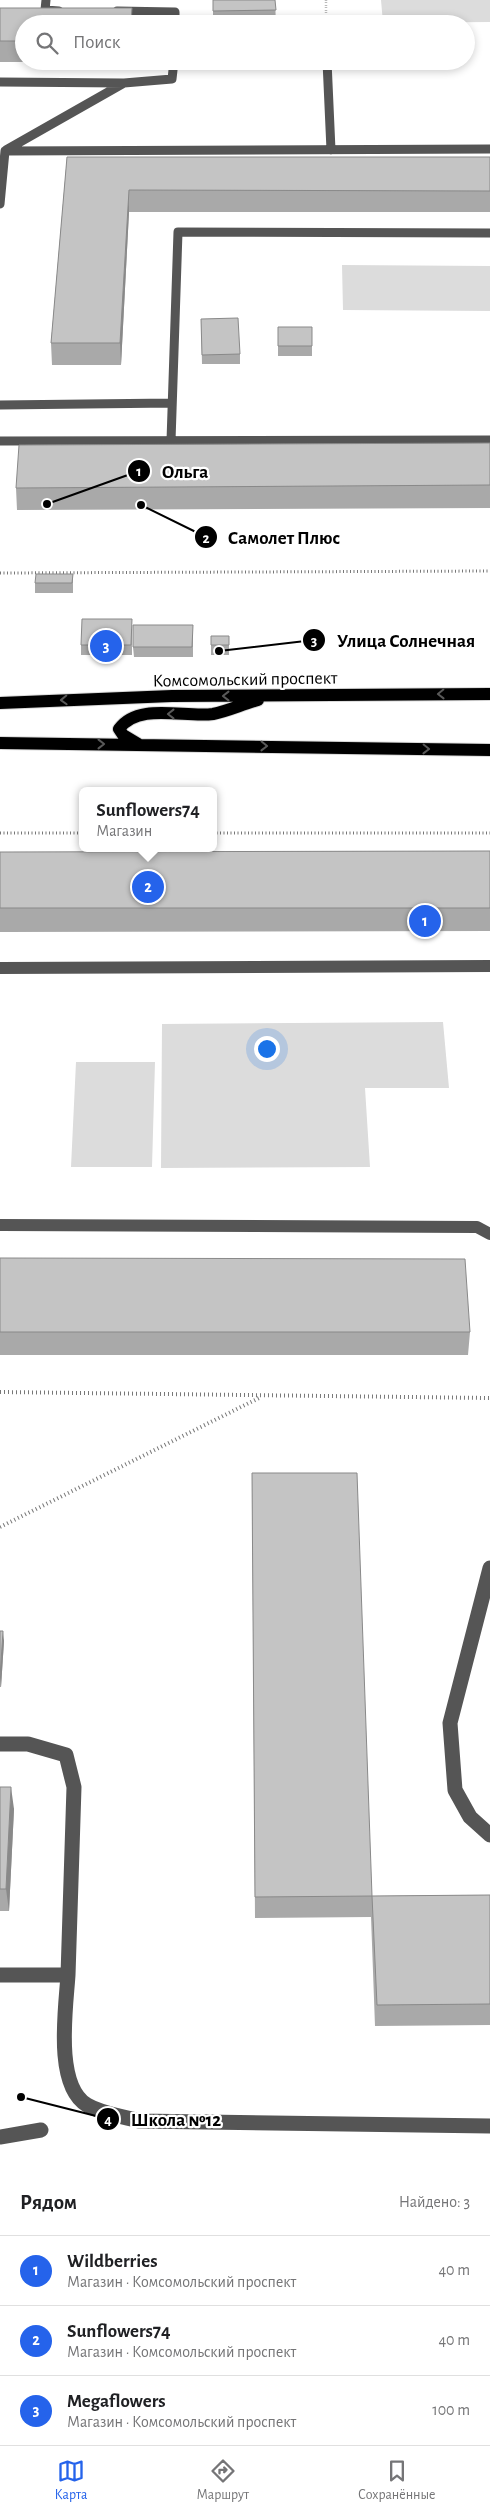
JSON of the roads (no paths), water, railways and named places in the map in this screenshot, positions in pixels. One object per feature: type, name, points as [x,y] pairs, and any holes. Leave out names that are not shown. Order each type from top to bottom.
[{"type":"main road","name":"Комсомольский проспект","points":[[0,703],[172,696],[490,694]]},
{"type":"main road","points":[[138,744],[123,735],[119,729],[121,722],[129,717],[148,714],[211,714],[270,696]]},
{"type":"main road","points":[[0,743],[490,750]]},
{"type":"lane","points":[[46,0],[45,10],[65,11]]},
{"type":"lane","points":[[105,11],[175,12],[175,0]]},
{"type":"lane","points":[[0,82],[124,82],[172,79],[173,70]]},
{"type":"lane","points":[[327,70],[331,150]]},
{"type":"lane","points":[[2,151],[124,82]]},
{"type":"lane","points":[[2,151],[490,149]]},
{"type":"lane","points":[[0,204],[2,151]]},
{"type":"lane","points":[[171,441],[178,232],[490,233]]},
{"type":"lane","points":[[0,404],[172,403]]},
{"type":"lane","points":[[0,441],[490,440]]},
{"type":"lane","points":[[0,968],[490,966]]},
{"type":"lane","points":[[0,1225],[477,1227],[490,1234]]},
{"type":"lane","points":[[490,1568],[450,1723],[454,1790],[470,1818],[490,1835]]},
{"type":"lane","points":[[0,1744],[28,1744],[66,1755],[74,1787],[65,2061],[71,2087],[85,2104],[140,2121],[490,2126]]},
{"type":"lane","points":[[0,1975],[68,1975]]},
{"type":"lane","points":[[0,2137],[41,2130]]},
{"type":"place","name":"Ольга","points":[[47,504]]},
{"type":"place","name":"Самолет Плюс","points":[[141,505]]},
{"type":"place","name":"Megaflowers","points":[[106,646]]},
{"type":"place","name":"Улица Солнечная","points":[[219,651]]},
{"type":"place","name":"Sunflowers74","points":[[148,887]]},
{"type":"place","name":"Wildberries","points":[[425,921]]},
{"type":"place","name":"Школа №12","points":[[21,2097]]}]
